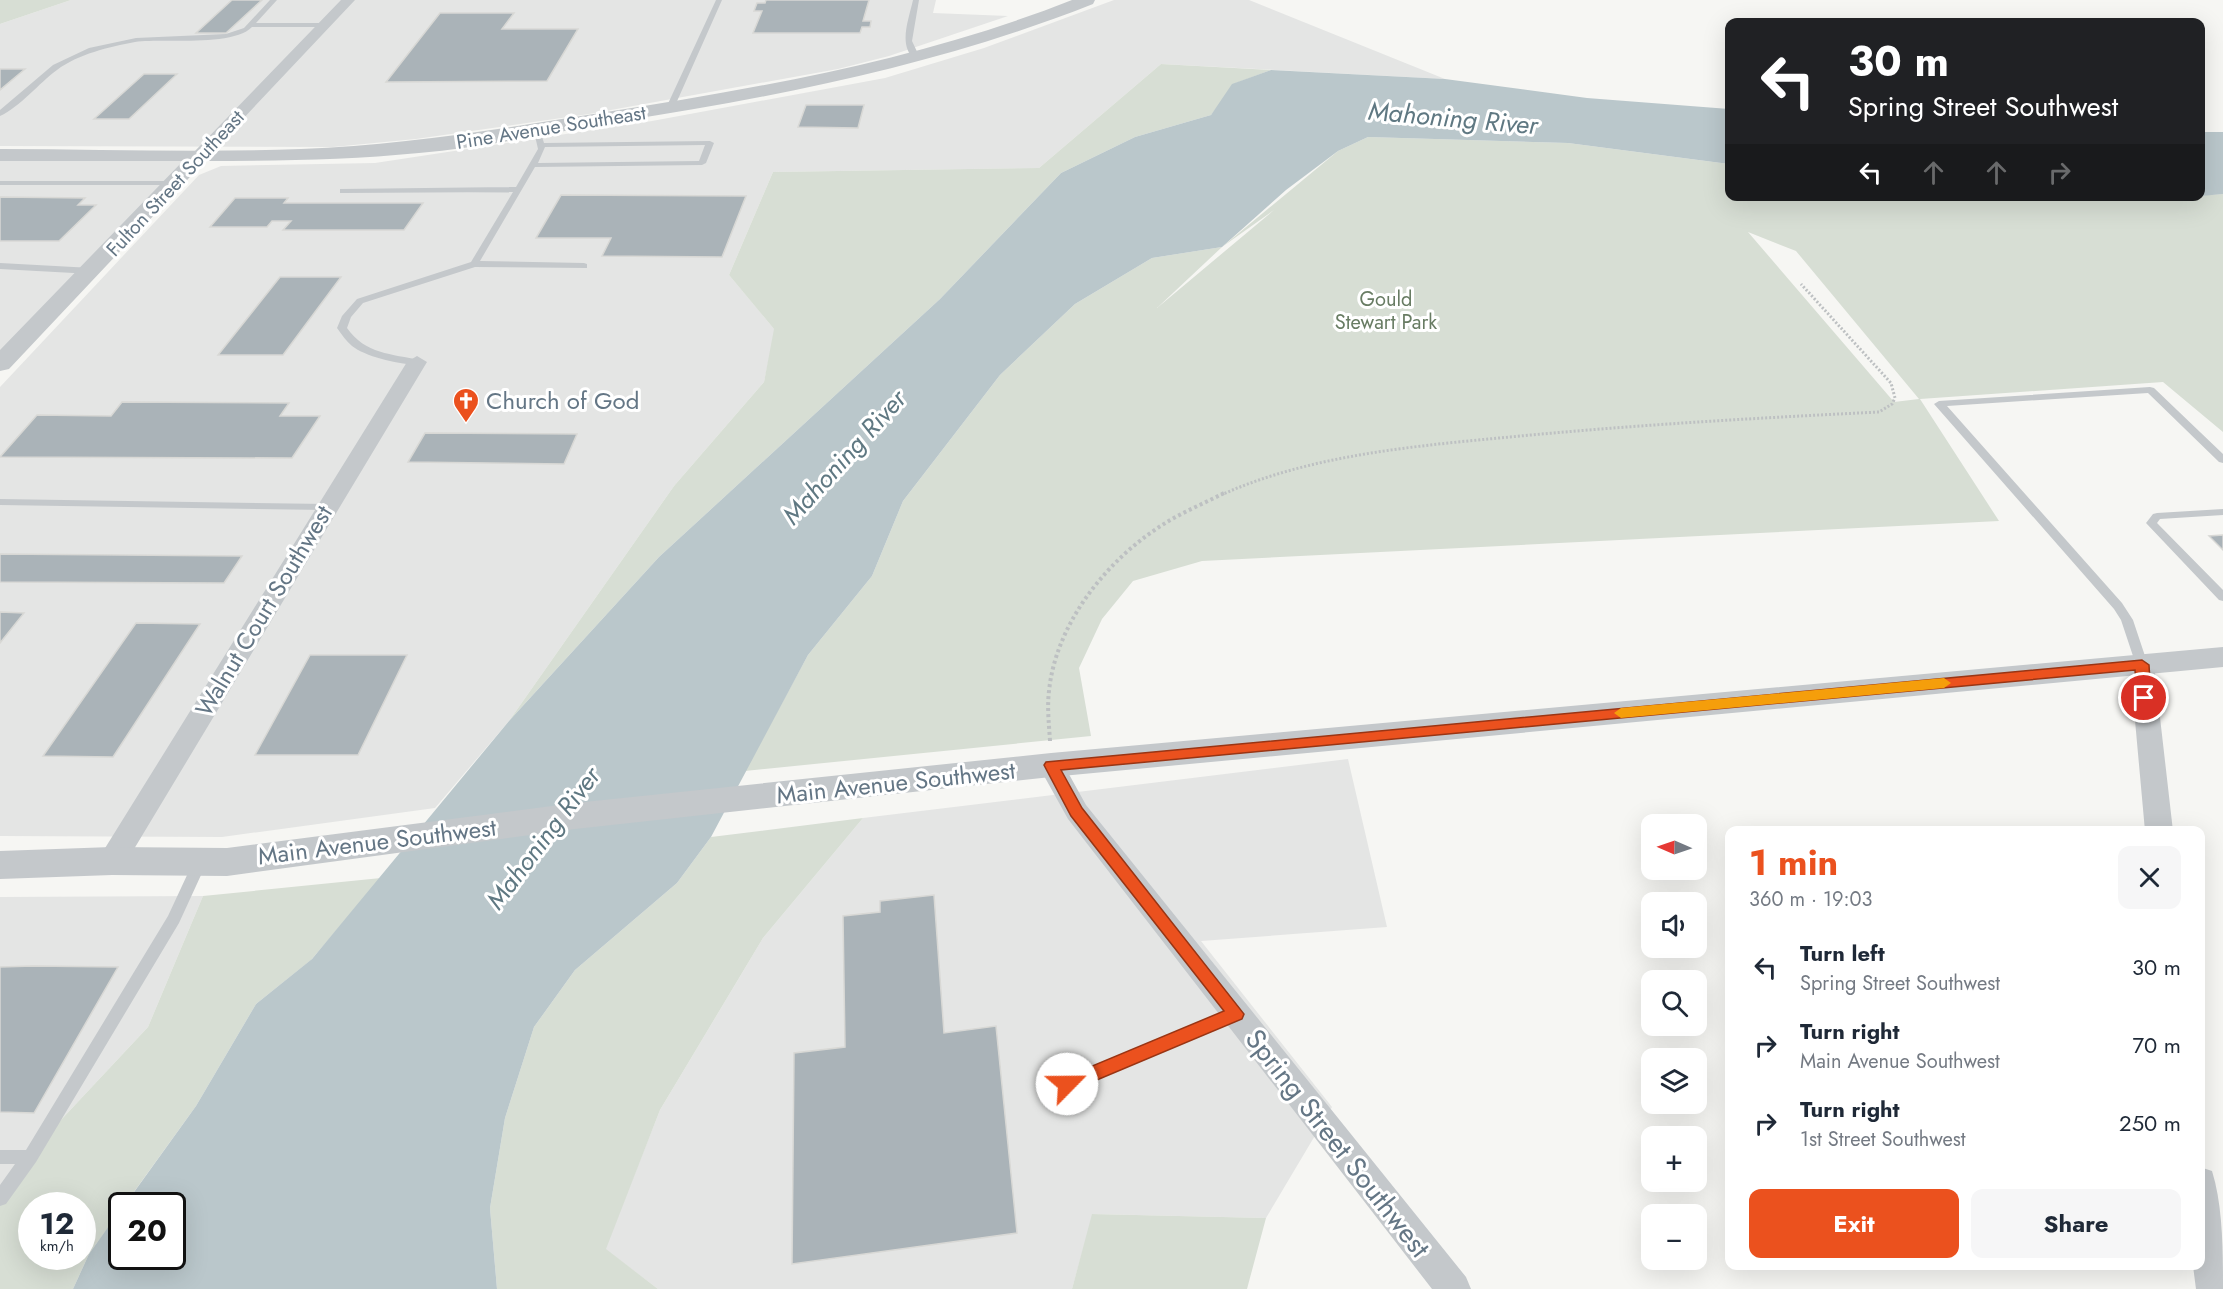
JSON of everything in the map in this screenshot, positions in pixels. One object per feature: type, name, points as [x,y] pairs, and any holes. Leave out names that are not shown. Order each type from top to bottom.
[{"type":"street","name":"Fulton Street Southeast","points":[[0,364],[92,271],[348,0]]},
{"type":"street","name":"Pine Avenue Southeast","points":[[0,155],[376,152],[538,137],[670,108],[865,71],[1018,27],[1087,0]]},
{"type":"street","name":"Walnut Court Southwest","points":[[112,861],[417,362]]},
{"type":"street","name":"Main Avenue Southwest","points":[[0,865],[54,865],[112,861],[213,862],[575,816],[1051,765],[2223,657]]},
{"type":"street","points":[[2142,665],[2145,714],[2158,826]]},
{"type":"street","name":"Spring Street Southwest","points":[[1051,765],[1077,812],[1454,1289]]},
{"type":"street","points":[[2205,1223],[2213,1289]]},
{"type":"lane","points":[[0,114],[56,67],[92,50],[136,40],[227,36],[249,25],[274,0]]},
{"type":"lane","points":[[670,108],[719,0]]},
{"type":"lane","points":[[916,0],[908,41],[916,58]]},
{"type":"lane","points":[[249,25],[324,25]]},
{"type":"lane","points":[[474,264],[532,165],[542,149],[538,137],[710,143],[702,163],[532,165]]},
{"type":"lane","points":[[0,183],[176,183]]},
{"type":"lane","points":[[343,191],[518,189]]},
{"type":"lane","points":[[417,362],[373,354],[349,342],[342,328],[346,316],[360,301],[474,264],[584,266]]},
{"type":"lane","points":[[0,266],[92,271]]},
{"type":"lane","points":[[2142,665],[2127,620],[2118,606],[1939,404],[2150,390],[2223,460]]},
{"type":"lane","points":[[0,502],[327,507]]},
{"type":"lane","points":[[2223,512],[2157,516],[2151,523],[2223,597]]},
{"type":"lane","points":[[0,1198],[30,1157],[174,919],[213,862]]},
{"type":"lane","points":[[1067,1084],[1236,1014]]},
{"type":"lane","points":[[0,1157],[30,1157]]},
{"type":"path","points":[[1051,765],[1047,701],[1051,678],[1061,644],[1086,598],[1111,568],[1144,540],[1214,497],[1279,474],[1323,462],[1409,449],[1621,426],[1879,412],[1889,408],[1895,403],[1897,393],[1891,383],[1801,284]]},
{"type":"shaded area","points":[[71,0],[936,0],[933,13],[1008,16],[889,56],[838,69],[589,114],[416,139],[333,147],[0,146],[0,24]]},
{"type":"shaded area","points":[[1114,0],[1249,0],[1445,79],[1161,64],[1039,168],[773,172],[729,275],[775,330],[764,382],[674,486],[509,721],[435,808],[222,837],[0,836],[0,387],[199,175],[221,166],[375,163],[652,121],[885,78],[984,48]]},
{"type":"shaded area","points":[[0,155],[200,155],[0,364]]},
{"type":"shaded area","points":[[1348,759],[1387,927],[1201,941],[1332,1107],[1266,1218],[1093,1214],[1072,1289],[658,1289],[605,1249],[660,1110],[763,938],[863,818]]},
{"type":"shaded area","points":[[203,896],[148,1027],[0,1185],[0,897]]},
{"type":"green space","points":[[0,0],[71,0],[0,24]]},
{"type":"green space","points":[[1161,64],[1271,70],[1236,83],[1211,115],[1135,137],[1061,173],[940,299],[659,557],[509,721],[674,486],[764,382],[774,329],[729,275],[773,172],[1039,168]]},
{"type":"green space","name":"Gould Stewart Park","points":[[1368,137],[1568,143],[1725,163],[1725,201],[2205,201],[2205,195],[2223,194],[2223,432],[2163,382],[1920,399],[1999,521],[1202,561],[1133,581],[1102,619],[1079,668],[1091,736],[745,771],[808,655],[872,576],[903,501],[1000,375],[1075,304],[1152,258],[1222,247],[1338,151]],"holes":[[[1274,210],[1157,308],[1222,247]],[[1748,232],[1796,251],[1919,399],[1894,402]]]},
{"type":"green space","points":[[863,818],[763,938],[660,1110],[606,1249],[658,1289],[497,1289],[490,1208],[505,1118],[534,1027],[575,970],[677,883],[711,837]]},
{"type":"green space","points":[[381,878],[311,960],[256,1004],[196,1106],[134,1192],[108,1192],[108,1228],[96,1244],[96,1192],[18,1192],[18,1270],[82,1270],[73,1289],[0,1289],[0,1185],[148,1027],[203,896]]},
{"type":"green space","points":[[1092,1214],[1266,1218],[1247,1289],[1072,1289]]},
{"type":"water","name":"Mahoning River","points":[[1271,70],[1445,79],[1587,98],[1725,109],[1725,163],[1568,143],[1368,137],[1338,151],[1286,190],[1222,247],[1152,258],[1075,304],[1000,375],[903,501],[872,576],[808,655],[711,837],[677,883],[575,970],[534,1027],[505,1118],[490,1208],[497,1289],[73,1289],[82,1270],[96,1270],[96,1244],[108,1227],[108,1270],[186,1270],[186,1192],[134,1192],[196,1106],[256,1004],[312,959],[509,721],[659,557],[940,299],[1061,173],[1135,137],[1211,115],[1232,84]]},
{"type":"water","points":[[2205,132],[2223,132],[2223,194],[2205,196]]},
{"type":"building","points":[[232,0],[262,0],[226,33],[196,33]]},
{"type":"building","points":[[766,0],[869,0],[863,21],[871,21],[870,27],[862,27],[860,33],[753,33],[762,11],[754,11],[757,3],[765,3]]},
{"type":"building","points":[[440,13],[514,13],[502,29],[578,29],[547,81],[386,82]]},
{"type":"building","points":[[0,69],[25,69],[0,90]]},
{"type":"building","points":[[144,74],[177,74],[129,119],[94,119]]},
{"type":"building","points":[[806,105],[864,105],[858,128],[798,127]]},
{"type":"building","points":[[561,195],[746,196],[722,257],[602,256],[611,238],[536,238]]},
{"type":"building","points":[[0,197],[85,198],[78,205],[96,205],[59,241],[0,241]]},
{"type":"building","points":[[235,198],[288,198],[284,203],[423,203],[404,230],[283,230],[291,221],[272,221],[267,227],[210,227]]},
{"type":"building","points":[[280,277],[341,277],[283,355],[218,355]]},
{"type":"building","points":[[122,402],[289,403],[280,416],[320,416],[292,458],[0,457],[37,415],[111,416]]},
{"type":"building","points":[[425,433],[577,434],[564,464],[408,462]]},
{"type":"building","points":[[2223,535],[2223,550],[2209,536]]},
{"type":"building","points":[[0,554],[242,556],[224,583],[0,582]]},
{"type":"building","points":[[0,612],[24,613],[0,643]]},
{"type":"building","points":[[136,623],[200,624],[113,757],[43,756]]},
{"type":"building","points":[[310,655],[407,655],[358,755],[255,755]]},
{"type":"building","points":[[934,895],[944,1033],[996,1026],[1017,1233],[792,1264],[794,1053],[845,1047],[843,916],[880,912],[880,901]]},
{"type":"building","points":[[0,967],[118,967],[34,1113],[0,1112]]},
{"type":"slow traffic","points":[[1621,713],[1944,683]]},
{"type":"place","name":"Church of God","points":[[466,424]]},
{"type":"route","points":[[1067,1084],[1236,1014],[1077,812],[1051,765],[2142,665],[2144,698]]}]
